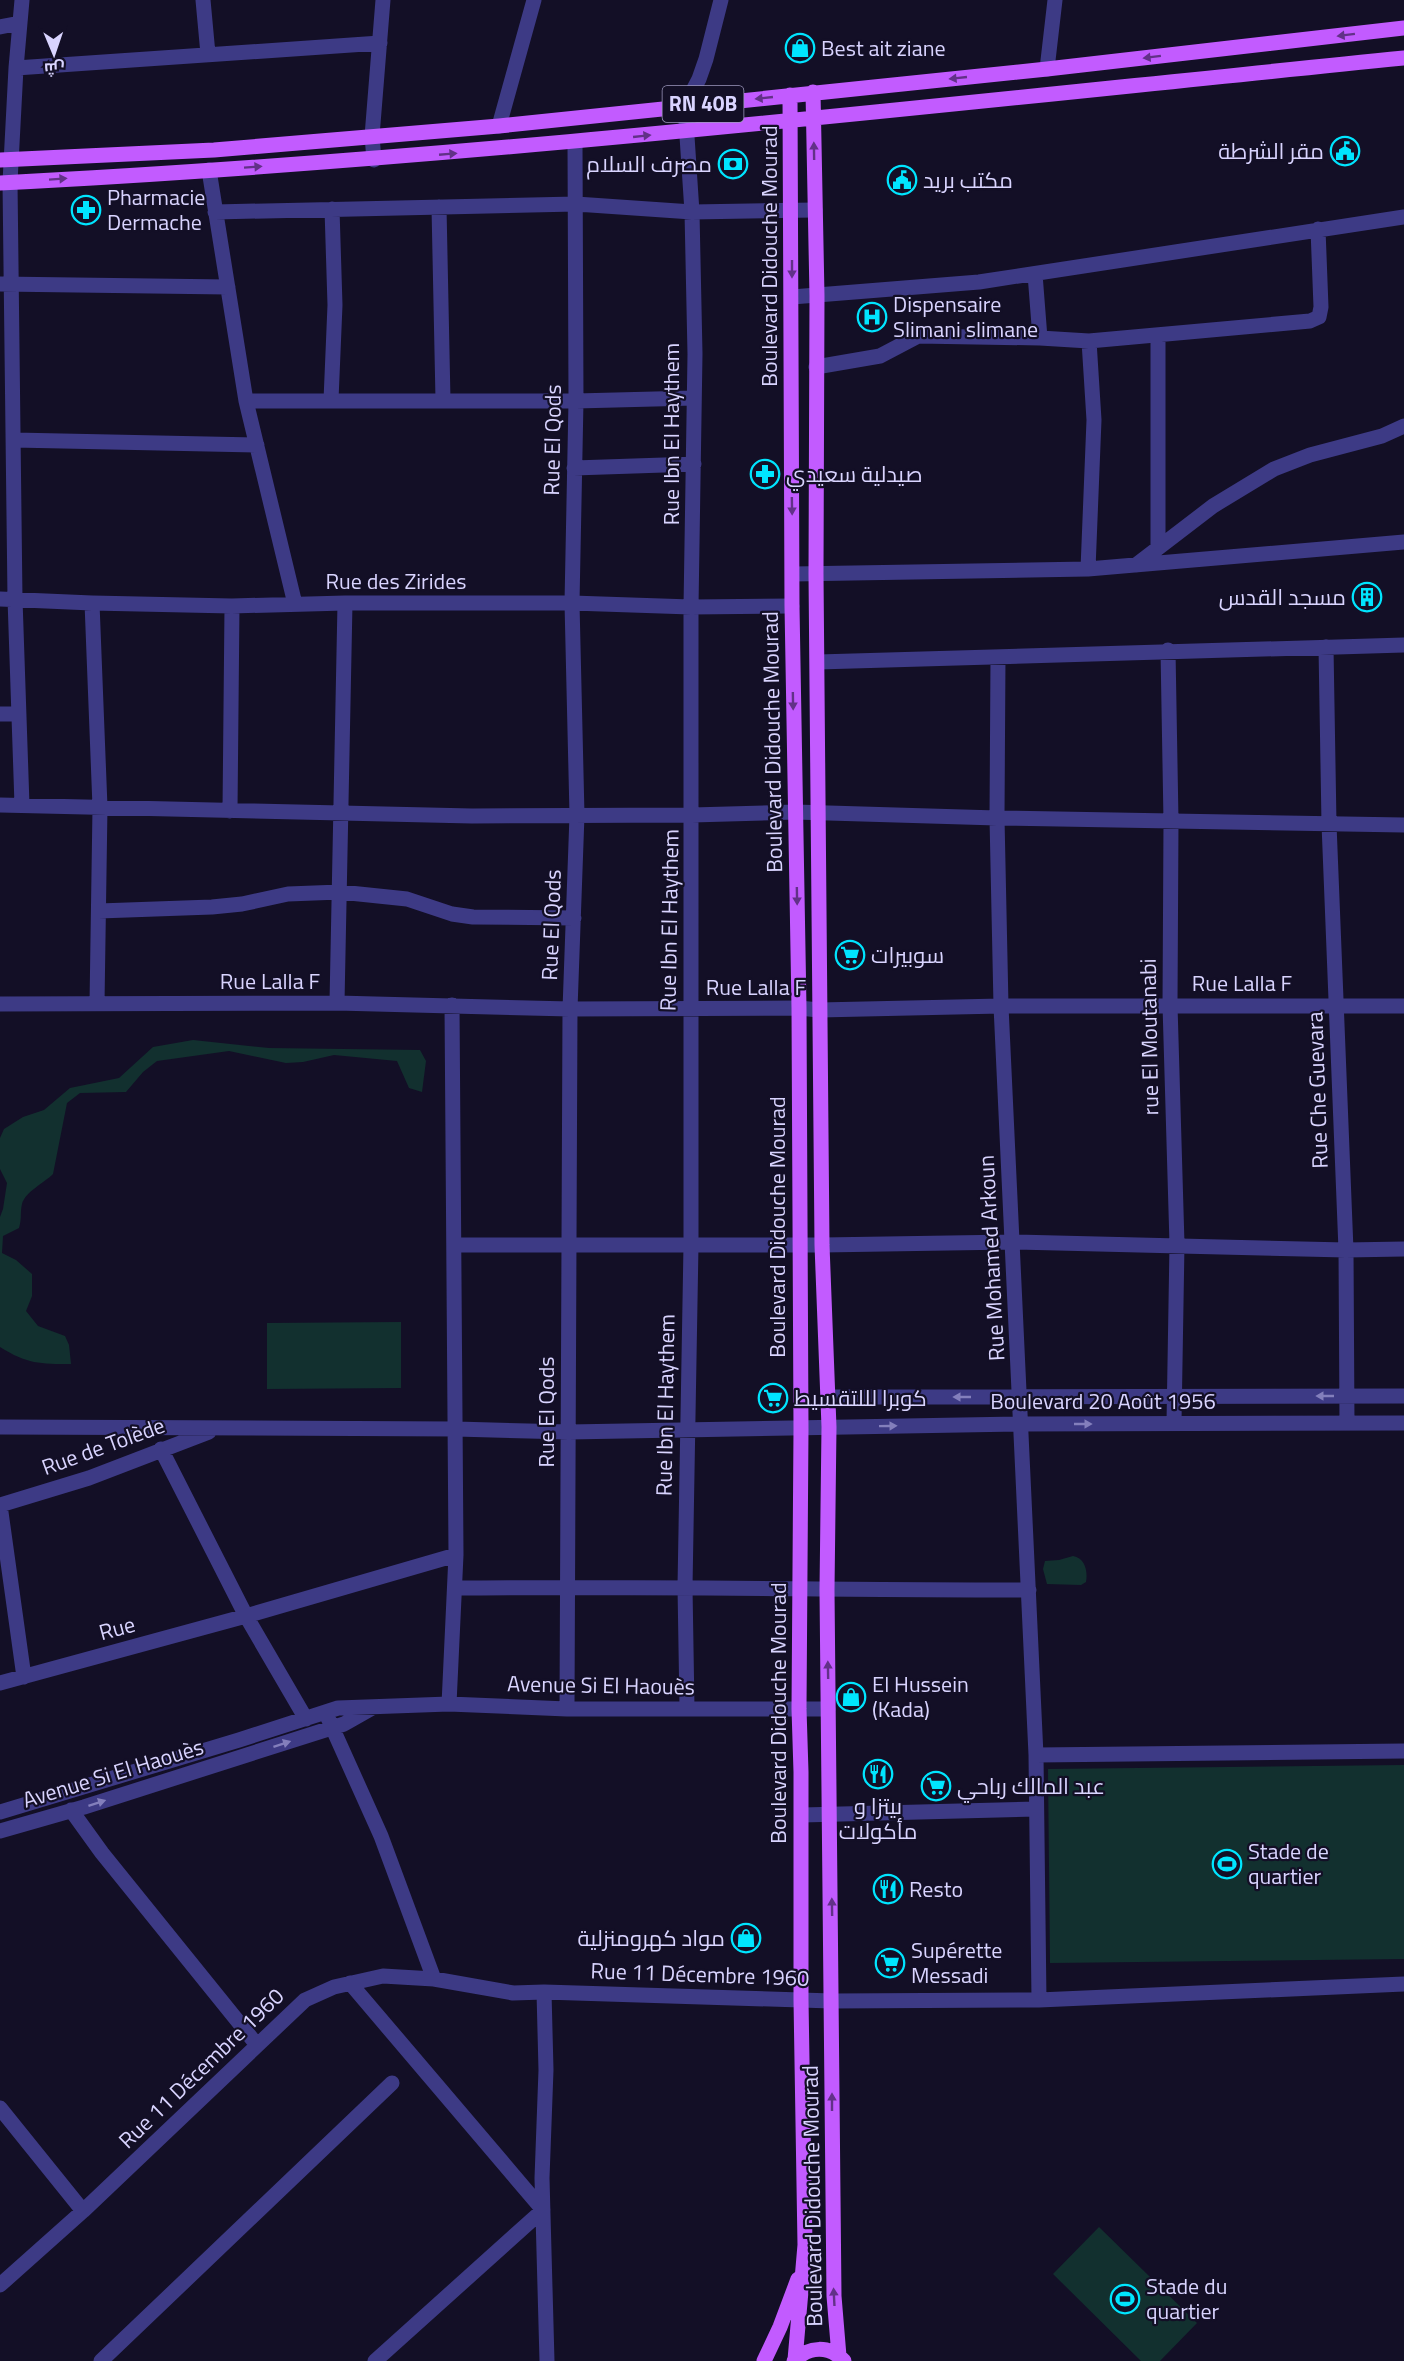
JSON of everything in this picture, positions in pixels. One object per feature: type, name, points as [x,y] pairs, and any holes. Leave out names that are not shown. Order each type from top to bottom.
[{"type":"main road","name":"RN 40B","points":[[5,160],[214,150],[499,126],[1047,69],[1404,28]]},
{"type":"main road","name":"RN 40B","points":[[5,183],[374,160],[575,143],[1404,58]]},
{"type":"main road","name":"Boulevard Didouche Mourad","points":[[813,92],[817,296],[819,1010],[822,1245],[829,1427],[827,1590],[834,2296],[842,2358]]},
{"type":"main road","name":"Boulevard Didouche Mourad","points":[[790,95],[792,606],[799,1008],[801,1429],[799,1709],[802,1815],[801,2000],[804,2265],[794,2360]]},
{"type":"main road","points":[[764,2361],[804,2265]]},
{"type":"main road","points":[[794,2360],[812,2350],[830,2351],[842,2358]]},
{"type":"street","points":[[22,0],[5,160],[10,445],[7,599],[19,714],[22,805]]},
{"type":"street","points":[[203,0],[208,54]]},
{"type":"street","points":[[374,160],[372,136],[383,0]]},
{"type":"street","points":[[499,126],[534,0]]},
{"type":"street","points":[[684,106],[699,79],[706,59],[721,0]]},
{"type":"street","points":[[1047,69],[1055,0]]},
{"type":"street","points":[[0,27],[20,23]]},
{"type":"street","points":[[16,68],[380,43]]},
{"type":"street","name":"Rue Ibn El Haythem","points":[[684,106],[692,212],[694,398],[691,607],[691,1245],[685,1587],[687,1708]]},
{"type":"street","name":"Rue El Qods","points":[[567,1709],[570,1009],[577,815],[572,603],[576,401],[575,143]]},
{"type":"street","points":[[209,170],[246,400],[295,604]]},
{"type":"street","points":[[215,212],[576,204],[692,212],[815,210]]},
{"type":"street","points":[[439,207],[443,400]]},
{"type":"street","points":[[332,209],[335,305],[332,400]]},
{"type":"street","points":[[792,297],[980,282],[1404,217]]},
{"type":"street","points":[[816,367],[880,356],[918,336],[1089,341],[1294,324],[1319,317],[1321,308],[1318,229]]},
{"type":"street","points":[[1035,274],[1040,338]]},
{"type":"street","points":[[6,284],[228,287]]},
{"type":"street","points":[[1158,335],[1158,546]]},
{"type":"street","points":[[1088,569],[1094,420],[1089,341]]},
{"type":"street","points":[[246,400],[576,401],[694,398]]},
{"type":"street","points":[[1135,565],[1213,506],[1274,469],[1310,455],[1382,436],[1404,426]]},
{"type":"street","points":[[10,445],[257,445]]},
{"type":"street","points":[[574,468],[694,464]]},
{"type":"street","points":[[793,574],[1088,569],[1404,542]]},
{"type":"street","name":"Rue des Zirides","points":[[7,599],[232,606],[345,603],[792,606]]},
{"type":"street","points":[[92,603],[100,807],[98,1004]]},
{"type":"street","points":[[337,1003],[345,603]]},
{"type":"street","points":[[230,811],[232,606]]},
{"type":"street","points":[[818,662],[1168,650],[1404,645]]},
{"type":"street","name":"Rue Che Guevara","points":[[1326,647],[1329,824],[1346,1250],[1347,1423]]},
{"type":"street","name":"rue El Moutanabi","points":[[1168,650],[1171,821],[1170,1005],[1177,1244],[1174,1423]]},
{"type":"street","name":"Rue Mohamed Arkoun","points":[[998,657],[997,818],[1001,1006],[1036,1755],[1040,2000]]},
{"type":"street","points":[[0,714],[19,714]]},
{"type":"street","points":[[0,805],[230,811],[342,811],[472,816],[795,812],[1404,825]]},
{"type":"street","points":[[99,911],[212,907],[242,904],[288,894],[340,892],[407,899],[452,914],[473,917],[574,918]]},
{"type":"street","name":"Rue Lalla F","points":[[0,1004],[337,1003],[570,1009],[799,1008],[819,1010],[1001,1006],[1404,1006]]},
{"type":"street","points":[[449,1704],[456,1555],[452,1005]]},
{"type":"street","points":[[453,1245],[822,1245],[1012,1242],[1177,1244],[1346,1250],[1404,1249]]},
{"type":"street","name":"Boulevard 20 Août 1956","points":[[828,1397],[1404,1396]]},
{"type":"street","name":"Boulevard 20 Août 1956","points":[[0,1427],[456,1429],[569,1432],[1021,1424],[1404,1423]]},
{"type":"street","name":"Rue de Tolède","points":[[0,1505],[89,1478],[221,1428]]},
{"type":"street","points":[[161,1449],[246,1616],[306,1719]]},
{"type":"street","points":[[0,1505],[24,1677]]},
{"type":"street","name":"Rue","points":[[0,1683],[246,1616],[456,1555]]},
{"type":"street","points":[[455,1588],[685,1587],[1029,1590]]},
{"type":"street","name":"Avenue Si El Haouès","points":[[0,1812],[338,1708],[449,1704],[567,1709],[828,1709]]},
{"type":"street","name":"Avenue Si El Haouès","points":[[0,1831],[332,1728],[374,1707]]},
{"type":"street","points":[[326,1711],[381,1836],[434,1979]]},
{"type":"street","points":[[1036,1755],[1404,1751]]},
{"type":"street","points":[[802,1815],[1036,1809]]},
{"type":"street","points":[[71,1810],[102,1853],[257,2045]]},
{"type":"street","name":"Rue 11 Décembre 1960","points":[[0,2285],[83,2211],[305,2000],[334,1987],[350,1983],[383,1976],[434,1979],[513,1993],[832,2001],[1040,2000],[1404,1984]]},
{"type":"street","points":[[350,1983],[543,2210]]},
{"type":"street","points":[[544,1992],[546,2070],[542,2178],[547,2361]]},
{"type":"street","points":[[101,2361],[392,2083]]},
{"type":"street","points":[[0,2108],[83,2211]]},
{"type":"street","points":[[375,2361],[543,2210]]},
{"type":"green space","points":[[193,1040],[269,1048],[420,1050],[426,1061],[422,1092],[409,1088],[397,1061],[334,1055],[303,1062],[286,1063],[229,1051],[157,1061],[143,1072],[126,1092],[80,1093],[67,1103],[53,1174],[24,1200],[19,1228],[3,1236],[2,1253],[16,1260],[32,1274],[32,1296],[26,1311],[38,1326],[65,1336],[69,1345],[71,1364],[34,1362],[18,1357],[0,1347],[0,1217],[7,1183],[0,1169],[0,1138],[4,1129],[23,1117],[44,1110],[70,1088],[119,1078],[153,1047]]},
{"type":"green space","points":[[401,1322],[401,1388],[267,1389],[267,1323]]},
{"type":"green space","points":[[1073,1556],[1080,1559],[1085,1566],[1086,1582],[1081,1585],[1047,1584],[1043,1569],[1045,1561]]},
{"type":"green space","name":"Stade de quartier","points":[[1404,1765],[1404,1959],[1050,1963],[1048,1769]]},
{"type":"green space","name":"Stade du quartier","points":[[1099,2227],[1197,2323],[1160,2361],[1141,2361],[1053,2274]]},
{"type":"place","name":"Best ait ziane","points":[[800,48]]},
{"type":"place","name":"مقر الشرطة","points":[[1345,151]]},
{"type":"place","name":"مصرف السلام","points":[[733,164]]},
{"type":"place","name":"مكتب بريد","points":[[902,180]]},
{"type":"place","name":"Pharmacie Dermache","points":[[86,210]]},
{"type":"place","name":"Dispensaire Slimani slimane","points":[[872,317]]},
{"type":"place","name":"صيدلية سعيدي","points":[[765,474]]},
{"type":"place","name":"مسجد القدس","points":[[1367,597]]},
{"type":"place","name":"سوبيرات","points":[[850,955]]},
{"type":"place","name":"كوبرا لللتقسيط","points":[[773,1398]]},
{"type":"place","name":"El Hussein (Kada)","points":[[851,1697]]},
{"type":"place","name":"بيتزا و مأكولات","points":[[878,1774]]},
{"type":"place","name":"عبد المالك رباحي","points":[[936,1786]]},
{"type":"place","name":"Stade de quartier","points":[[1227,1864]]},
{"type":"place","name":"Resto","points":[[888,1889]]},
{"type":"place","name":"مواد كهرومنزلية","points":[[746,1938]]},
{"type":"place","name":"Supérette Messadi","points":[[890,1963]]},
{"type":"place","name":"Stade du quartier","points":[[1125,2299]]}]
